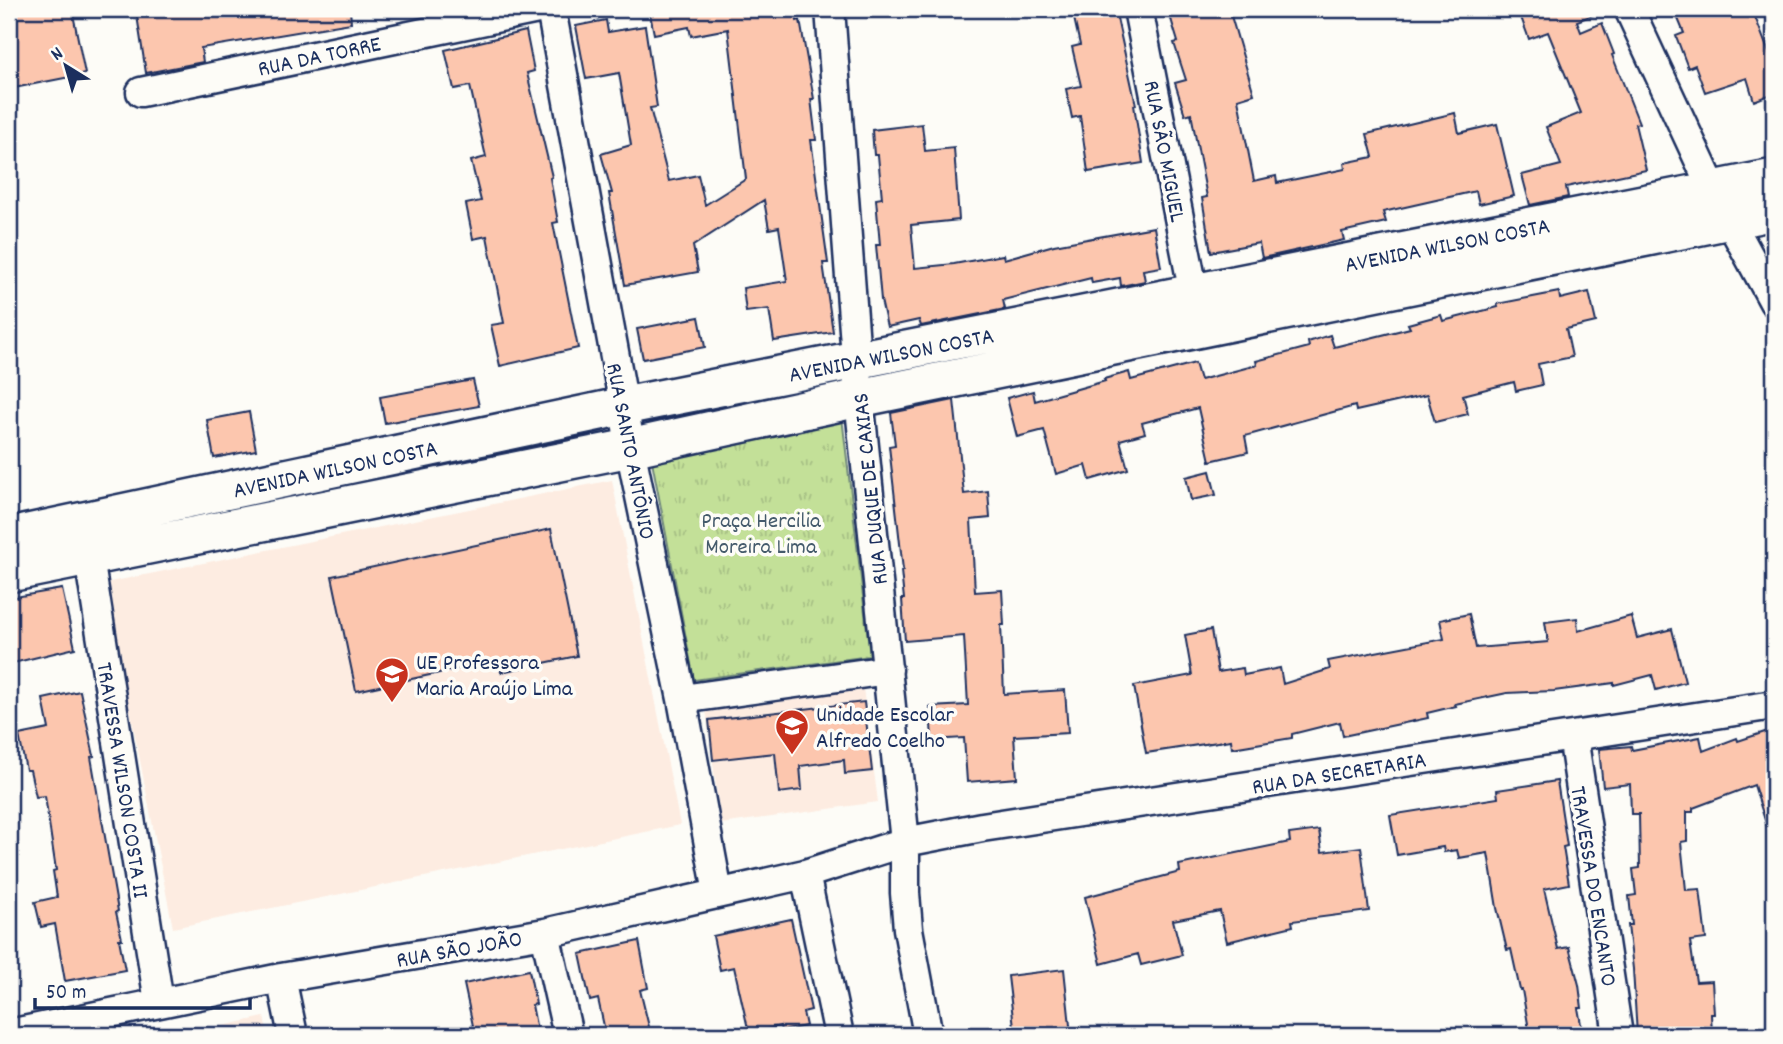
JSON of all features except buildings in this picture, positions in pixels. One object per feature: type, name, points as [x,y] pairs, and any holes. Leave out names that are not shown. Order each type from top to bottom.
[{"type":"street","name":"RUA DA TORRE","points":[[141,92],[538,9]]},
{"type":"street","name":"RUA SANTO ANTÔNIO","points":[[551,9],[630,448],[682,699],[718,893]]},
{"type":"street","name":"RUA DUQUE DE CAXIAS","points":[[830,9],[859,398],[905,842],[908,929],[928,1035]]},
{"type":"street","name":"RUA SÃO MIGUEL","points":[[1138,9],[1194,294]]},
{"type":"street","points":[[1629,9],[1722,206],[1774,302]]},
{"type":"street","name":"AVENIDA WILSON COSTA","points":[[9,537],[624,406],[1194,294],[1722,206],[1774,178]]},
{"type":"street","points":[[9,573],[630,448],[1722,206],[1774,211]]},
{"type":"street","name":"TRAVESSA WILSON COSTA II","points":[[89,558],[159,1002]]},
{"type":"street","points":[[682,699],[888,670]]},
{"type":"street","name":"RUA DA SECRETARIA","points":[[905,842],[982,827],[1774,705]]},
{"type":"street","name":"TRAVESSA DO ENCANTO","points":[[1573,736],[1618,1035]]},
{"type":"street","name":"RUA SÃO JOÃO","points":[[19,1034],[281,978],[545,933],[805,874],[905,842]]},
{"type":"street","points":[[805,874],[839,1035]]},
{"type":"street","points":[[545,933],[568,1035]]},
{"type":"street","points":[[281,978],[293,1035]]},
{"type":"shaded area","name":"UE Professora Maria Araújo Lima","points":[[612,480],[680,825],[173,928],[105,583]]},
{"type":"shaded area","name":"Unidade Escolar Alfredo Coelho","points":[[863,688],[878,802],[721,824],[706,710]]},
{"type":"shaded area","points":[[264,1017],[268,1035],[180,1035]]},
{"type":"green space","name":"Praça Hercilia Moreira Lima","points":[[842,417],[870,656],[694,680],[651,456]]},
{"type":"place","name":"UE Professora Maria Araújo Lima","points":[[392,704]]},
{"type":"place","name":"Unidade Escolar Alfredo Coelho","points":[[792,756]]}]
